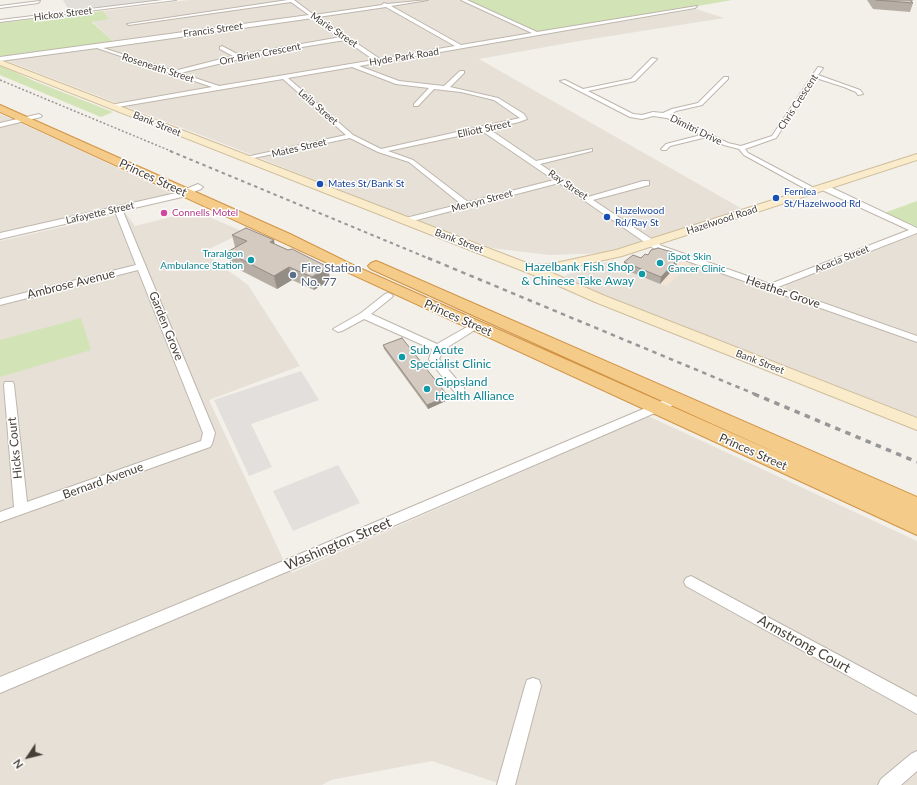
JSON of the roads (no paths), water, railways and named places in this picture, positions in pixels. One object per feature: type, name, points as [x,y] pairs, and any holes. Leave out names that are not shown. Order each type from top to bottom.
[{"type":"highway","name":"Princes Street","points":[[0,98],[33,118],[191,190],[917,507]]},
{"type":"highway","name":"Princes Street","points":[[0,108],[33,118]]},
{"type":"highway","name":"Princes Street","points":[[191,190],[350,269],[917,526]]},
{"type":"main road","name":"Bank Street","points":[[0,60],[246,159],[405,221],[550,275],[583,295],[600,299],[917,424]]},
{"type":"main road","name":"Hazelwood Road","points":[[550,275],[564,273],[608,258],[618,253],[917,157]]},
{"type":"main road","points":[[405,221],[466,249],[550,275]]},
{"type":"street","name":"Hickox Street","points":[[0,21],[174,0]]},
{"type":"street","points":[[376,0],[460,47]]},
{"type":"street","name":"Francis Street","points":[[0,60],[426,0]]},
{"type":"street","points":[[463,0],[537,34]]},
{"type":"street","points":[[0,7],[38,1],[43,16]]},
{"type":"street","points":[[163,1],[168,5]]},
{"type":"street","points":[[129,24],[291,1]]},
{"type":"street","name":"Marie Street","points":[[291,1],[379,61]]},
{"type":"street","name":"Hyde Park Road","points":[[112,106],[695,7]]},
{"type":"street","points":[[179,12],[184,16]]},
{"type":"street","name":"Orr Brien Crescent","points":[[174,73],[238,57],[346,38]]},
{"type":"street","name":"Roseneath Street","points":[[96,47],[220,88]]},
{"type":"street","points":[[222,48],[238,57]]},
{"type":"street","points":[[582,91],[633,80],[654,59]]},
{"type":"street","name":"Elliott Street","points":[[351,65],[398,83],[472,92],[496,99],[522,115],[524,119],[380,151]]},
{"type":"street","name":"Chris Crescent","points":[[741,148],[774,137],[820,68]]},
{"type":"street","points":[[446,88],[462,72]]},
{"type":"street","points":[[815,76],[846,86],[858,91],[860,94]]},
{"type":"street","name":"Leila Street","points":[[284,77],[351,136],[380,151],[411,161],[467,205]]},
{"type":"street","points":[[665,115],[674,110],[700,104],[726,78]]},
{"type":"street","name":"Dimitri Drive","points":[[563,81],[632,116],[642,117],[653,114],[665,115],[726,144],[741,148]]},
{"type":"street","points":[[416,105],[432,88]]},
{"type":"street","points":[[0,125],[33,118]]},
{"type":"street","name":"Ray Street","points":[[484,128],[651,243]]},
{"type":"street","points":[[664,148],[668,145],[707,135]]},
{"type":"street","name":"Mates Street","points":[[246,159],[351,136]]},
{"type":"street","points":[[741,148],[746,154],[818,189],[915,231]]},
{"type":"street","points":[[536,163],[590,150]]},
{"type":"street","name":"Mervyn Street","points":[[405,221],[560,181]]},
{"type":"street","points":[[588,199],[646,183]]},
{"type":"street","name":"Lafayette Street","points":[[0,236],[118,209],[191,190]]},
{"type":"street","name":"Garden Grove","points":[[118,209],[209,433],[206,444]]},
{"type":"street","name":"Acacia Street","points":[[770,287],[915,231]]},
{"type":"street","name":"Heather Grove","points":[[651,243],[664,251],[917,339]]},
{"type":"street","name":"Ambrose Avenue","points":[[0,302],[142,266]]},
{"type":"street","points":[[338,329],[364,315],[388,296]]},
{"type":"street","points":[[364,315],[438,348]]},
{"type":"street","points":[[460,391],[434,359],[438,348],[475,326]]},
{"type":"street","name":"Hicks Court","points":[[9,386],[21,510]]},
{"type":"street","name":"Washington Street","points":[[0,685],[294,563],[674,400]]},
{"type":"street","name":"Bernard Avenue","points":[[0,517],[206,444]]},
{"type":"street","name":"Armstrong Court","points":[[691,582],[917,706]]},
{"type":"street","points":[[506,785],[533,686]]},
{"type":"street","points":[[887,785],[917,760]]},
{"type":"railway","points":[[0,80],[173,152]]},
{"type":"railway","points":[[170,151],[430,259]]},
{"type":"railway","points":[[428,258],[757,395]]},
{"type":"railway","points":[[754,394],[917,462]]},
{"type":"place","name":"Mates St/Bank St","points":[[320,184]]},
{"type":"place","name":"Fernlea St/Hazelwood Rd","points":[[776,198]]},
{"type":"place","name":"Connells Motel","points":[[164,213]]},
{"type":"place","name":"Hazelwood Rd/Ray St","points":[[607,217]]},
{"type":"place","name":"Traralgon Ambulance Station","points":[[251,260]]},
{"type":"place","name":"iSpot Skin Cancer Clinic","points":[[660,263]]},
{"type":"place","name":"Hazelbank Fish Shop & Chinese Take Away","points":[[642,274]]},
{"type":"place","name":"Fire Station No. 77","points":[[293,275]]},
{"type":"place","name":"Sub Acute Specialist Clinic","points":[[402,357]]},
{"type":"place","name":"Gippsland Health Alliance","points":[[427,389]]}]
